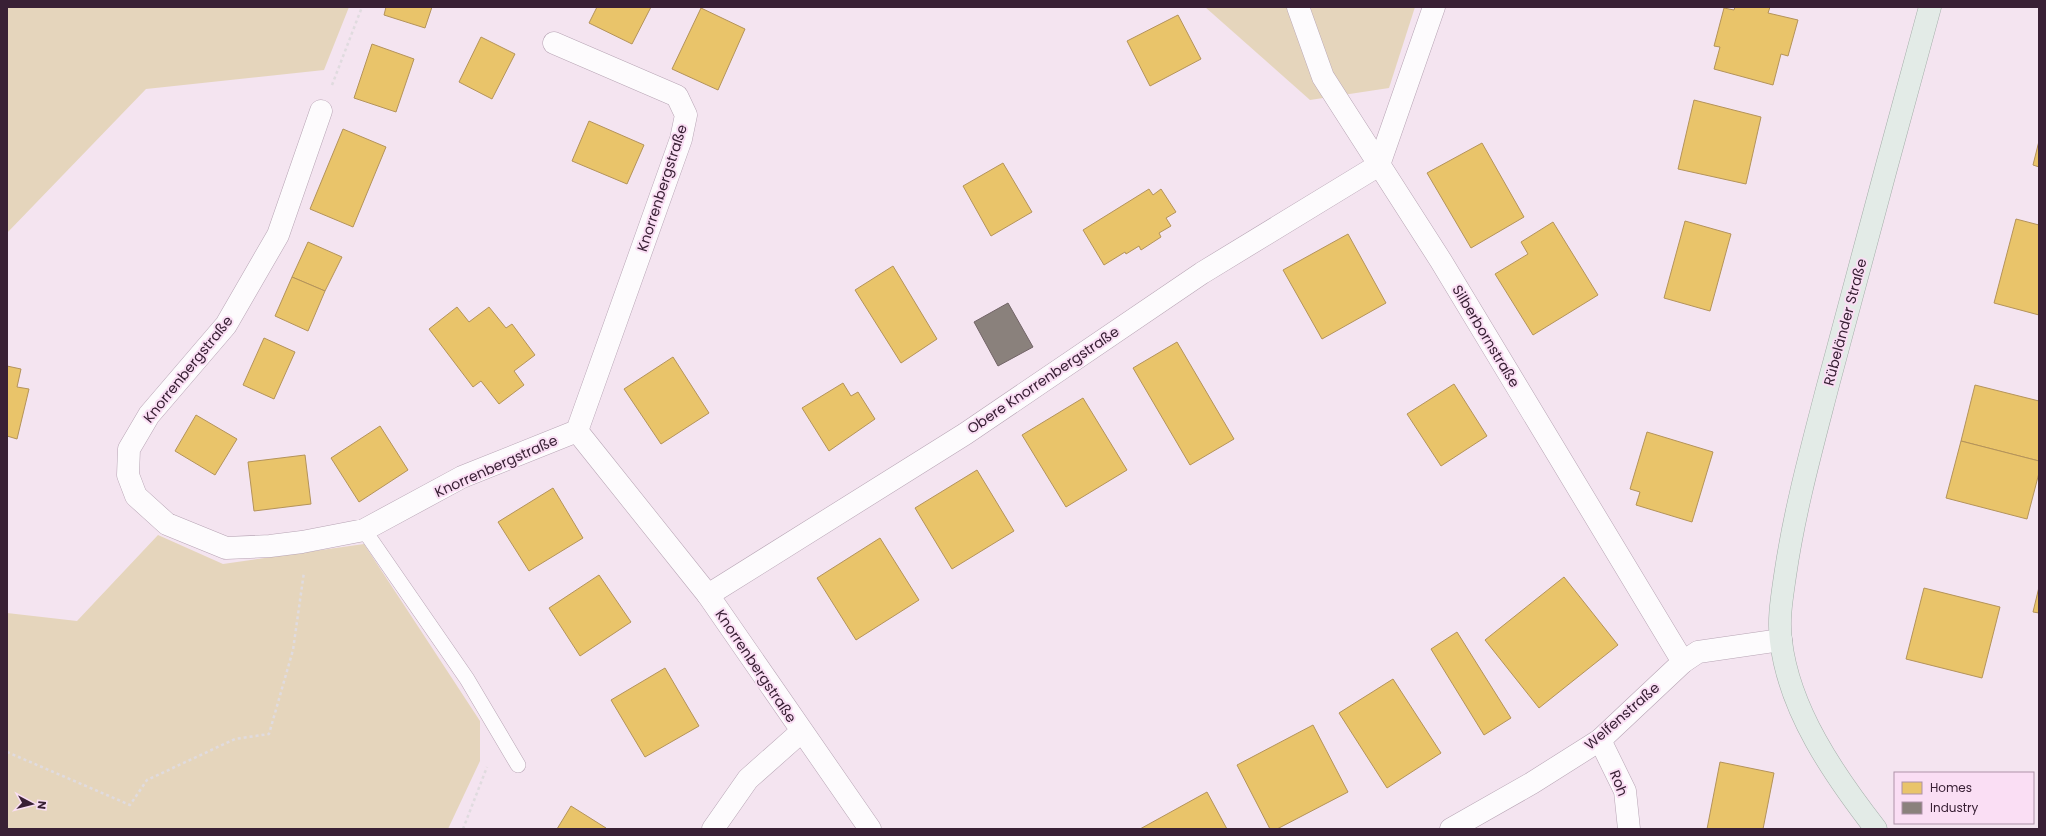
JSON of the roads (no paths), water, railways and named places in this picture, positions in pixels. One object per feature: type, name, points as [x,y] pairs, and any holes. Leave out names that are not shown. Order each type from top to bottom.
[{"type":"main road","name":"Rübeländer Straße","points":[[1876,829],[1841,781],[1810,728],[1790,680],[1780,640],[1780,623],[1787,560],[1805,471],[1930,7]]},
{"type":"street","name":"Silberbornstraße","points":[[1298,7],[1323,77],[1378,165],[1441,261],[1683,662]]},
{"type":"street","points":[[1378,165],[1434,7]]},
{"type":"street","name":"Knorrenbergstraße","points":[[322,111],[278,235],[226,325],[149,415],[129,449],[128,475],[136,496],[167,524],[226,548],[289,544],[364,530],[462,477],[577,431],[681,139],[686,115],[677,96],[554,43]]},
{"type":"street","name":"Obere Knorrenbergstraße","points":[[708,595],[965,434],[1202,273],[1378,165]]},
{"type":"street","name":"Knorrenbergstraße","points":[[577,431],[708,595],[801,732],[870,829]]},
{"type":"street","name":"Welfenstraße","points":[[1451,829],[1532,783],[1600,740],[1683,662],[1698,652],[1710,649],[1780,640]]},
{"type":"street","points":[[713,829],[748,780],[801,732]]},
{"type":"street","name":"Roh","points":[[1600,740],[1625,791],[1628,829]]},
{"type":"lane","points":[[364,530],[467,680],[518,764]]}]
